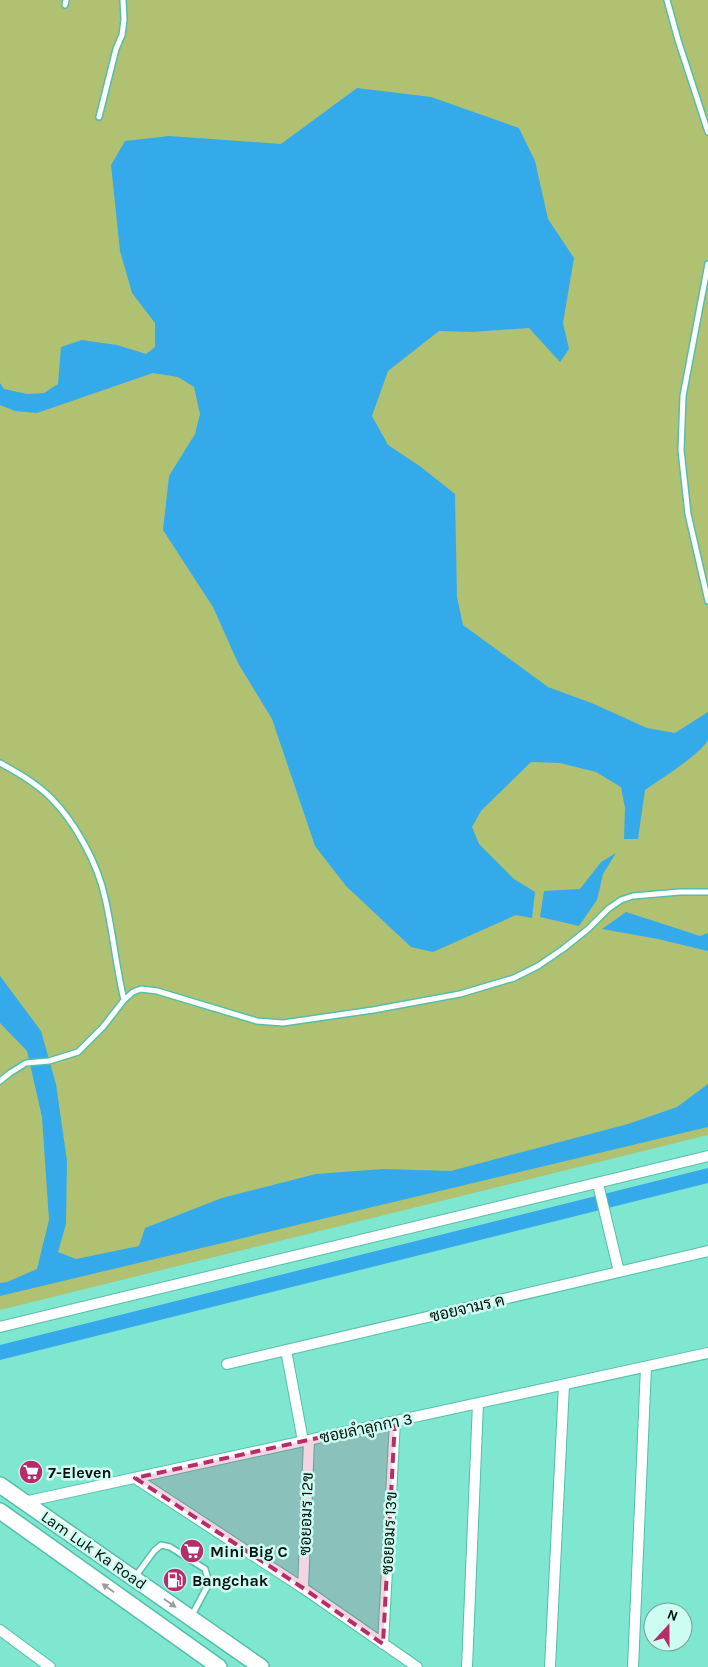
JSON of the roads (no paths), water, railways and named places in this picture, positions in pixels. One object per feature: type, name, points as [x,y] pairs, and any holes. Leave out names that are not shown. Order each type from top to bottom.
[{"type":"main road","name":"Lam Luk Ka Road","points":[[0,1485],[261,1667]]},
{"type":"main road","name":"Lam Luk Ka Road","points":[[0,1511],[219,1667]]},
{"type":"street","points":[[0,1327],[708,1156]]},
{"type":"street","points":[[598,1184],[619,1272]]},
{"type":"street","name":"ซอยจามร ค","points":[[227,1364],[708,1251]]},
{"type":"street","name":"ซอยอมร 12ข","points":[[286,1350],[306,1441],[303,1588]]},
{"type":"street","name":"ซอยลำลูกกา 3","points":[[24,1502],[708,1353]]},
{"type":"street","points":[[633,1667],[646,1367]]},
{"type":"street","points":[[550,1667],[564,1385]]},
{"type":"street","points":[[467,1667],[478,1403]]},
{"type":"street","name":"ซอยอมร 13ข","points":[[383,1644],[395,1422]]},
{"type":"street","points":[[135,1478],[303,1588],[417,1667]]},
{"type":"street","points":[[0,1630],[46,1666]]},
{"type":"lane","points":[[99,117],[116,49],[122,35],[124,20],[123,0]]},
{"type":"lane","points":[[667,0],[708,132]]},
{"type":"lane","points":[[708,264],[683,396],[681,450],[688,514],[708,602]]},
{"type":"lane","points":[[0,763],[25,777],[50,797],[68,818],[81,839],[96,870],[105,896],[124,1000]]},
{"type":"lane","points":[[0,1081],[26,1063],[49,1061],[78,1052],[103,1027],[124,1000],[133,992],[141,989],[157,991],[257,1021],[283,1023],[315,1020],[460,994],[514,978],[538,966],[563,949],[588,929],[608,909],[621,900],[632,896],[708,892]]},
{"type":"lane","points":[[134,1578],[154,1551],[161,1545],[170,1547],[205,1569],[208,1579],[207,1587],[190,1617]]},
{"type":"water","points":[[357,88],[431,97],[519,128],[535,161],[548,219],[574,258],[563,323],[569,349],[560,362],[529,328],[472,332],[439,331],[388,371],[372,416],[388,445],[421,467],[455,494],[457,597],[463,625],[548,687],[594,704],[647,728],[675,733],[708,712],[708,740],[704,746],[645,790],[638,839],[624,839],[625,808],[621,787],[596,772],[560,763],[531,762],[481,811],[472,827],[479,844],[514,879],[535,892],[532,918],[516,915],[433,952],[411,947],[346,886],[315,846],[272,719],[238,663],[213,607],[163,530],[169,476],[195,434],[200,414],[194,387],[178,377],[153,373],[37,413],[15,411],[0,405],[0,383],[4,389],[27,394],[44,393],[58,384],[61,347],[82,340],[117,345],[146,354],[155,347],[155,323],[132,293],[120,251],[111,165],[125,141],[169,136],[281,144]]},
{"type":"water","points":[[616,853],[603,874],[597,900],[579,926],[540,917],[544,891],[580,889],[601,862]]},
{"type":"water","points":[[626,912],[700,936],[708,933],[708,951],[658,939],[602,929]]},
{"type":"water","points":[[0,976],[41,1031],[56,1084],[67,1161],[66,1224],[58,1252],[76,1259],[139,1246],[145,1228],[222,1198],[316,1174],[383,1169],[451,1171],[628,1124],[677,1107],[708,1084],[708,1127],[0,1296],[0,1283],[7,1282],[37,1269],[49,1220],[42,1117],[27,1051],[0,1023]]},
{"type":"water","points":[[708,1168],[708,1183],[0,1360],[0,1345]]},
{"type":"place","name":"7-Eleven","points":[[31,1472]]},
{"type":"place","name":"Mini Big C","points":[[192,1551]]},
{"type":"place","name":"Bangchak","points":[[175,1580]]}]
